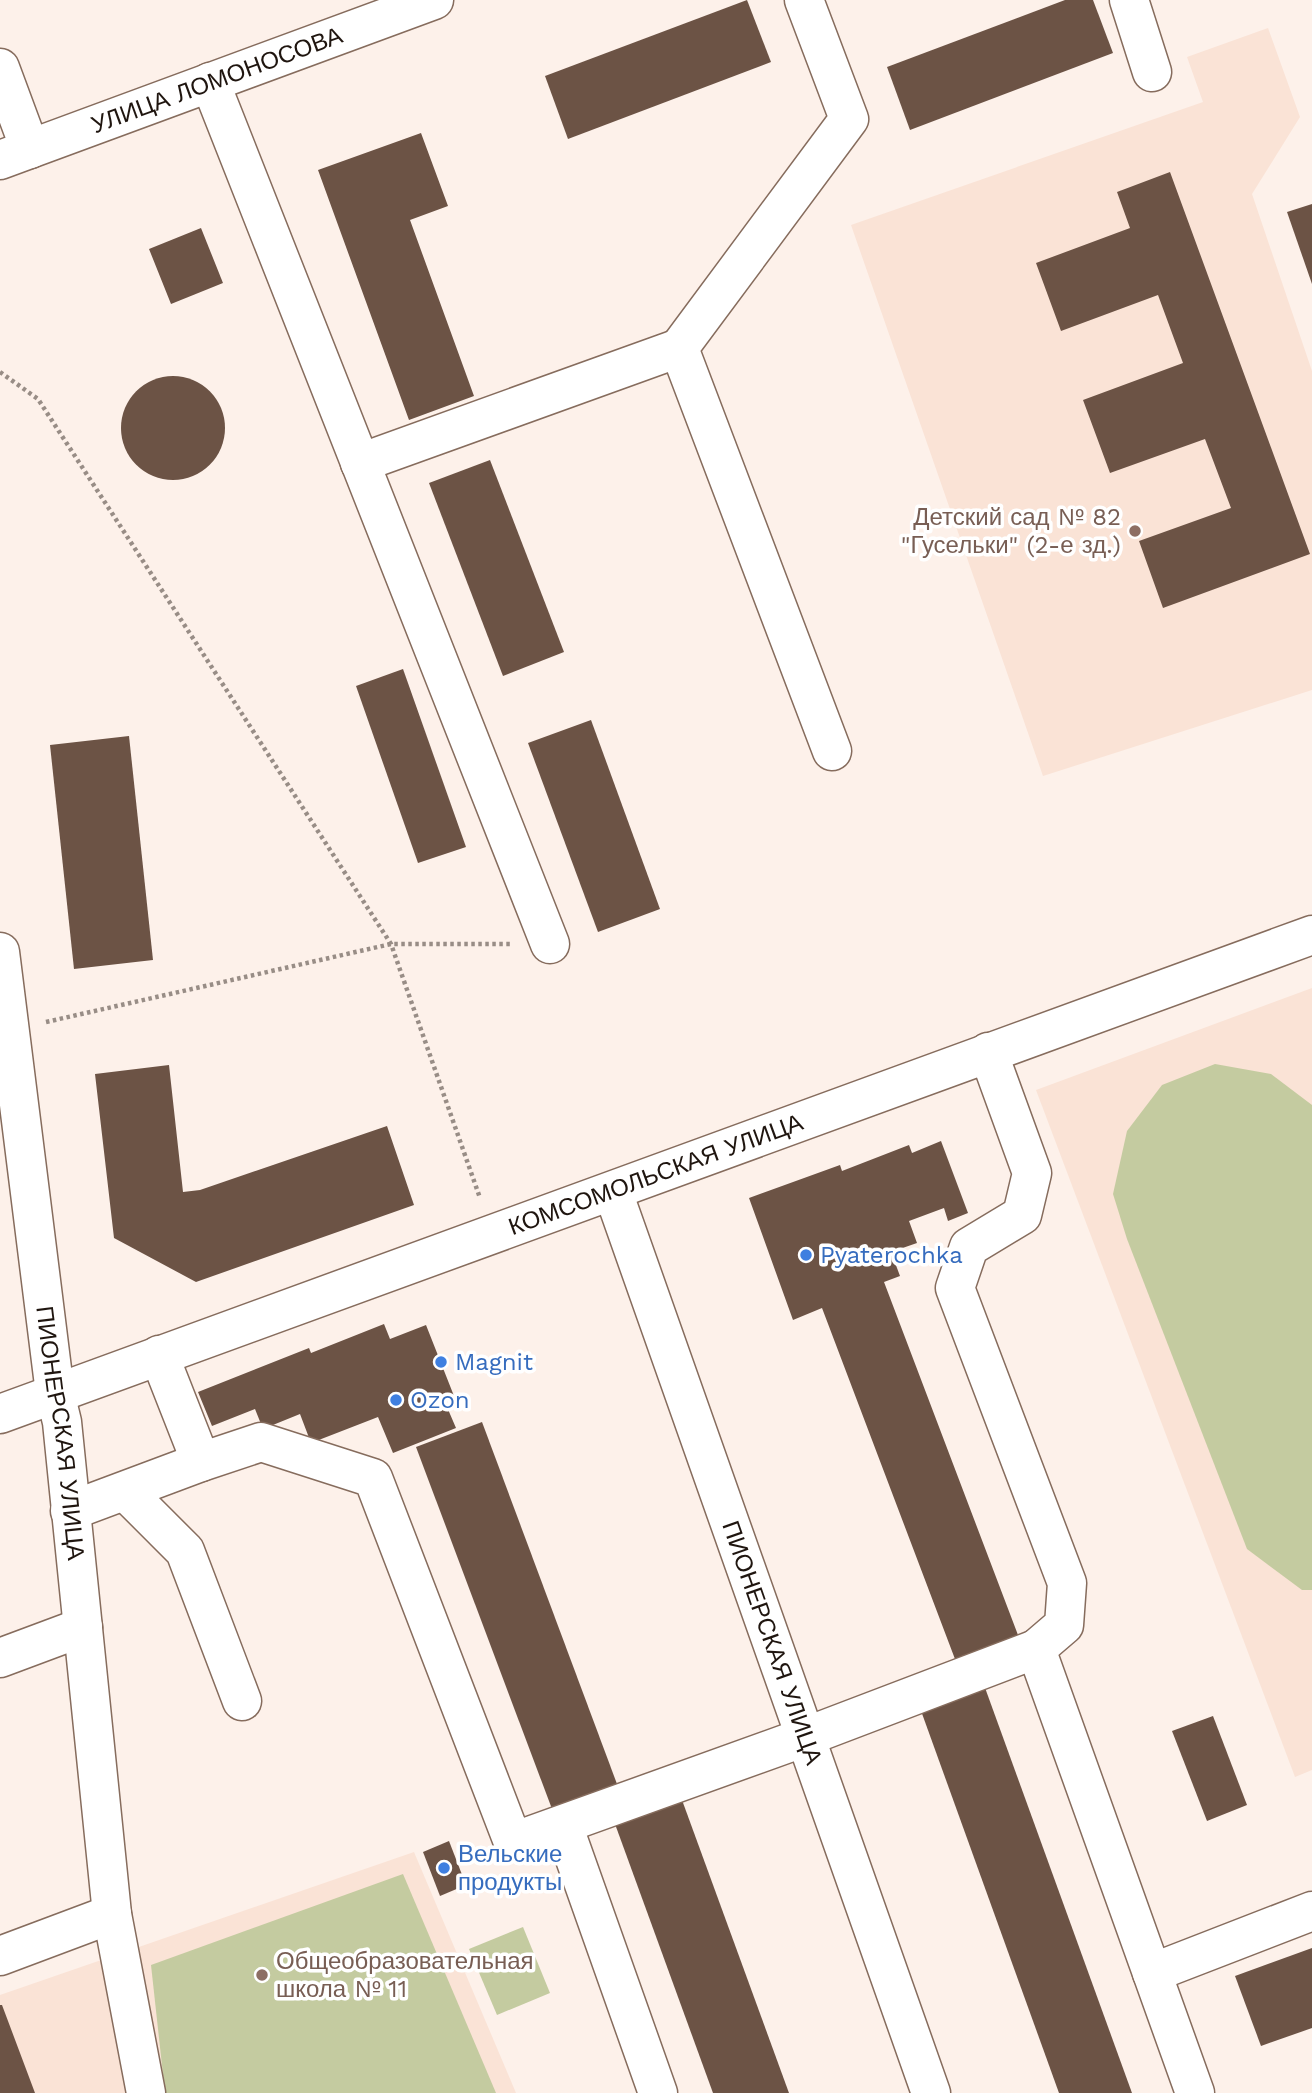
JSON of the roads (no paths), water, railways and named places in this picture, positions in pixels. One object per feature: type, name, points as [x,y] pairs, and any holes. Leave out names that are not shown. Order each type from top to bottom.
[{"type":"street","name":"УЛИЦА ЛОМОНОСОВА","points":[[15,154],[434,0]]},
{"type":"street","points":[[360,463],[679,348],[849,118],[804,0]]},
{"type":"street","points":[[1129,0],[1152,72]]},
{"type":"street","points":[[0,68],[15,154]]},
{"type":"street","points":[[210,82],[550,944]]},
{"type":"street","points":[[679,348],[832,751]]},
{"type":"street","name":"КОМСОМОЛЬСКАЯ УЛИЦА","points":[[0,1413],[493,1233],[613,1192],[1312,935]]},
{"type":"street","name":"ПИОНЕРСКАЯ УЛИЦА","points":[[0,952],[55,1393],[62,1422],[112,1914],[146,2093]]},
{"type":"street","points":[[70,1511],[261,1442],[373,1478],[513,1842],[805,1737],[1036,1649],[1064,1625],[1067,1583],[955,1289],[969,1247],[1022,1214],[1032,1173],[988,1052]]},
{"type":"street","name":"ПИОНЕРСКАЯ УЛИЦА","points":[[613,1192],[931,2093]]},
{"type":"street","points":[[159,1355],[201,1462]]},
{"type":"street","points":[[126,1492],[185,1551],[242,1701]]},
{"type":"street","points":[[0,1658],[83,1627]]},
{"type":"street","points":[[1036,1649],[1195,2093]]},
{"type":"street","points":[[563,1825],[657,2093]]},
{"type":"street","points":[[1152,1973],[1312,1911]]},
{"type":"street","points":[[0,1955],[112,1914]]},
{"type":"place","name":"Детский сад № 82 \"Гусельки\" (2-е зд.)","points":[[1135,531]]},
{"type":"place","name":"Pyaterochka","points":[[806,1255]]},
{"type":"place","name":"Magnit","points":[[441,1362]]},
{"type":"place","name":"Ozon","points":[[396,1400]]},
{"type":"place","name":"Вельские продукты","points":[[444,1868]]},
{"type":"place","name":"Общеобразовательная школа № 11","points":[[262,1975]]}]
